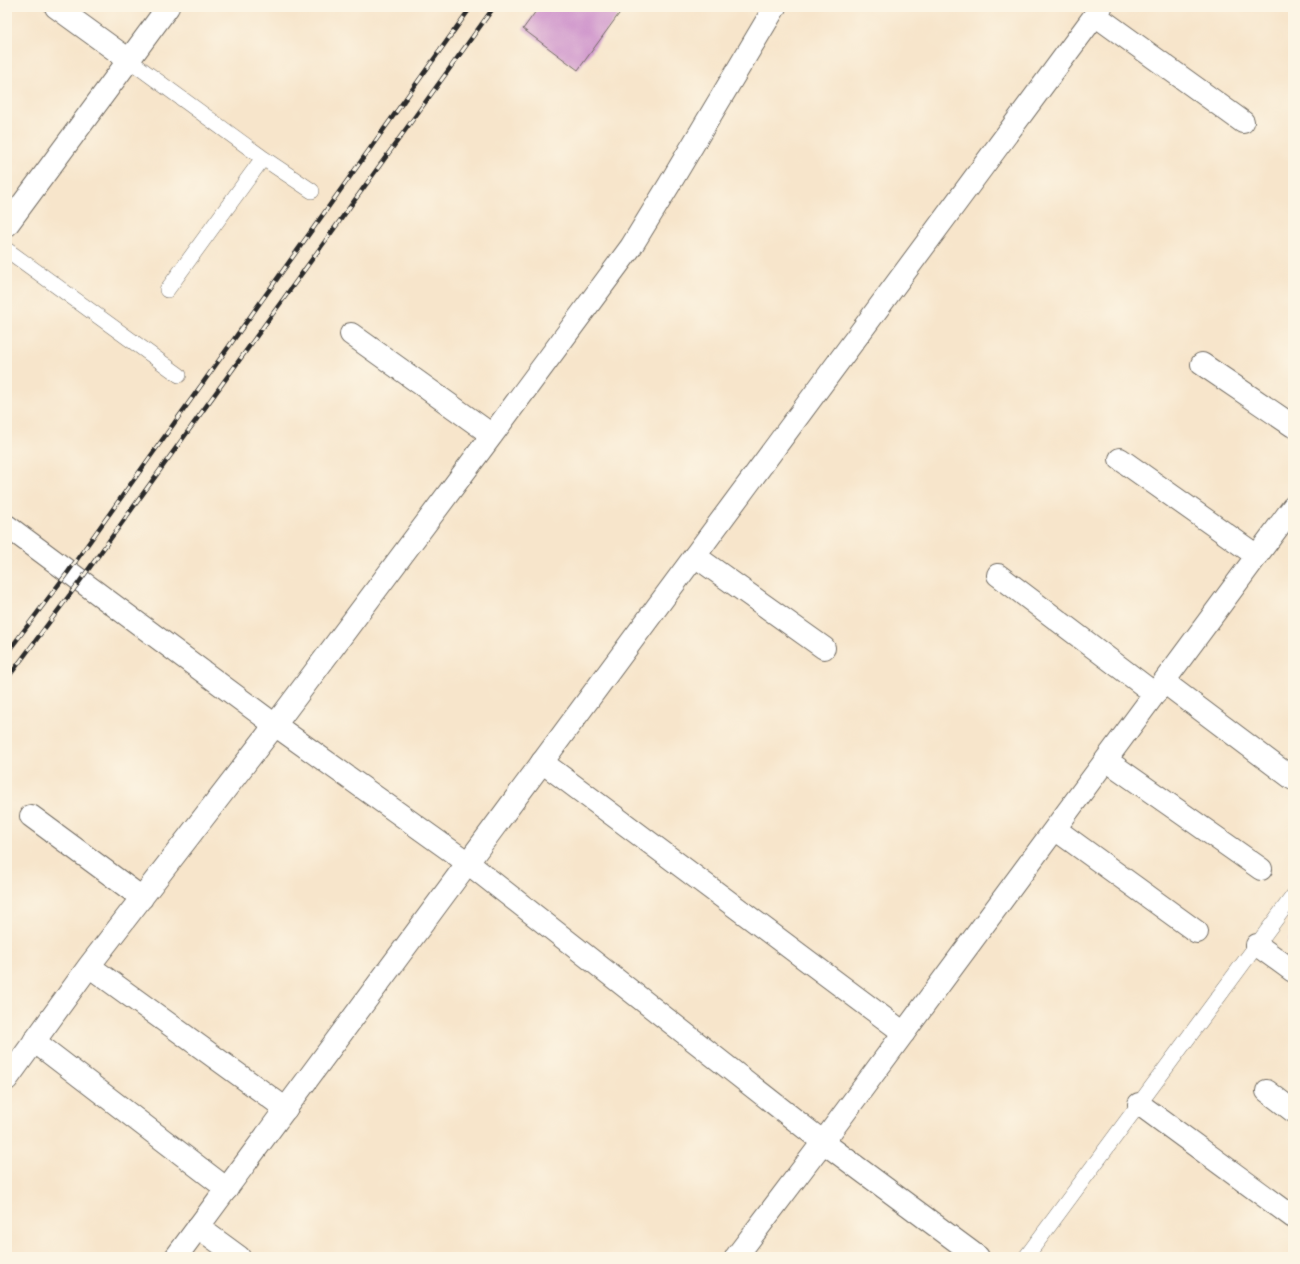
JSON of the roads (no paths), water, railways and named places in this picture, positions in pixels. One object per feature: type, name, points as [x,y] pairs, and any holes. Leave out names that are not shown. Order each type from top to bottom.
[{"type":"street","points":[[56,7],[129,60]]},
{"type":"street","points":[[7,225],[168,7]]},
{"type":"street","points":[[7,1079],[89,966],[275,725],[631,247],[775,7]]},
{"type":"street","points":[[176,1257],[1098,11],[1243,122]]},
{"type":"street","points":[[351,334],[492,435]]},
{"type":"street","points":[[1202,364],[1293,426]]},
{"type":"street","points":[[1120,459],[1257,556]]},
{"type":"street","points":[[736,1257],[904,1033],[1293,507]]},
{"type":"street","points":[[7,526],[275,725],[468,863],[823,1142],[978,1257]]},
{"type":"street","points":[[695,556],[824,648]]},
{"type":"street","points":[[998,575],[1293,779]]},
{"type":"street","points":[[1106,760],[1261,869]]},
{"type":"street","points":[[542,762],[904,1033]]},
{"type":"street","points":[[31,816],[142,898]]},
{"type":"street","points":[[1055,829],[1197,932]]},
{"type":"street","points":[[1257,945],[1293,971]]},
{"type":"street","points":[[89,966],[286,1109]]},
{"type":"street","points":[[34,1041],[227,1189]]},
{"type":"street","points":[[1267,1091],[1293,1111]]},
{"type":"street","points":[[1139,1104],[1293,1217]]},
{"type":"street","points":[[198,1227],[239,1257]]},
{"type":"lane","points":[[129,60],[263,158],[312,191]]},
{"type":"lane","points":[[167,290],[263,158]]},
{"type":"lane","points":[[7,250],[179,375]]},
{"type":"lane","points":[[1026,1257],[1293,896]]},
{"type":"railway","points":[[7,653],[68,572],[471,7]]},
{"type":"railway","points":[[7,679],[80,581],[494,7]]}]
